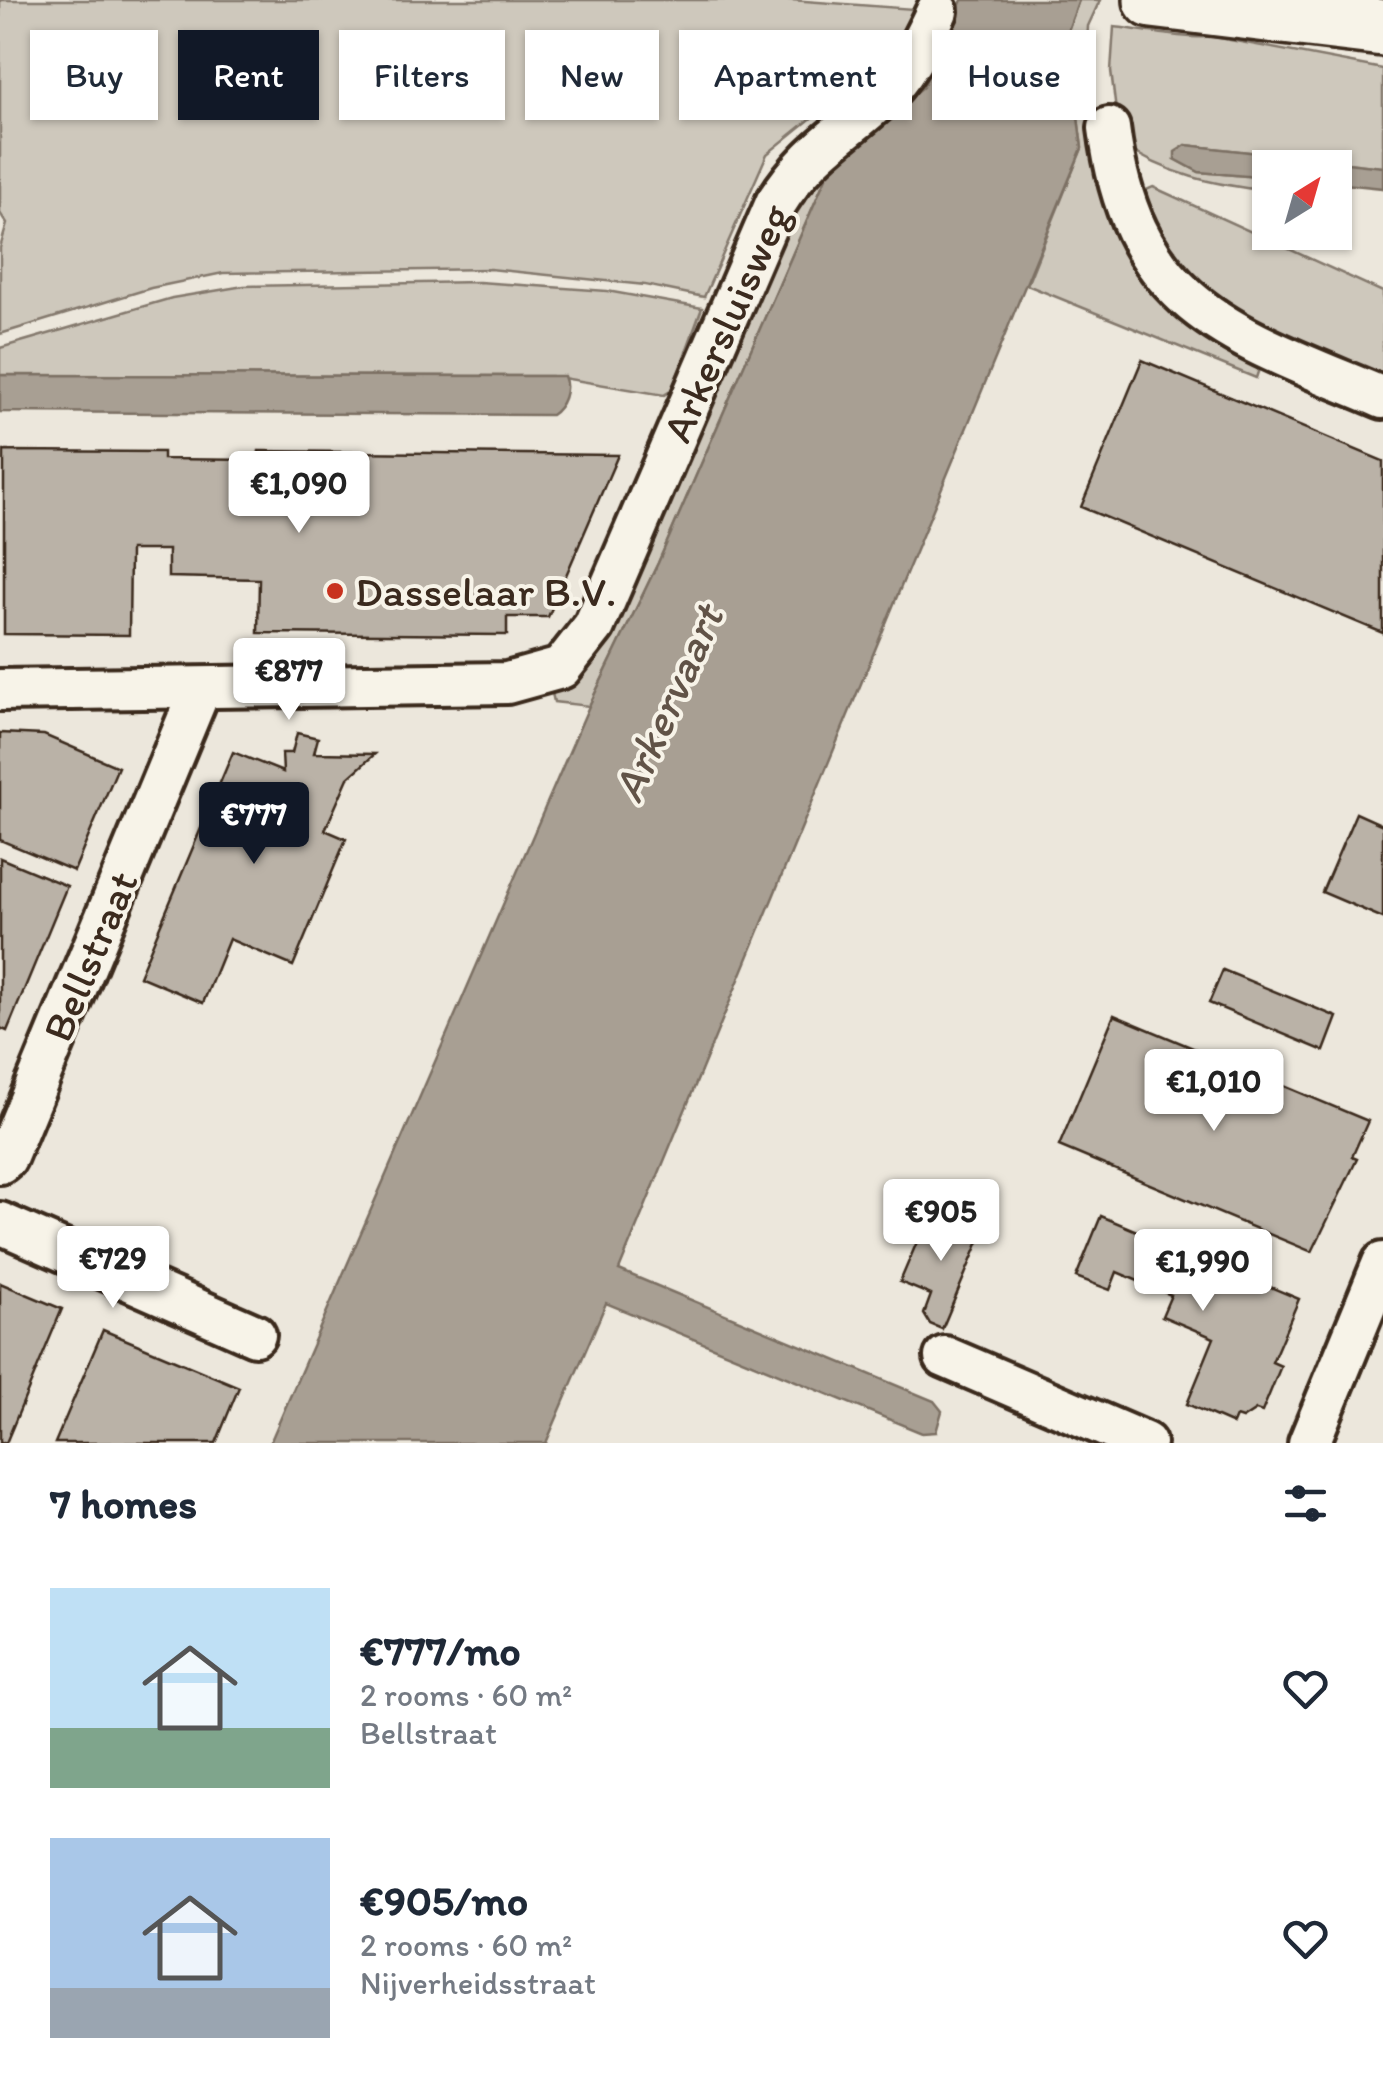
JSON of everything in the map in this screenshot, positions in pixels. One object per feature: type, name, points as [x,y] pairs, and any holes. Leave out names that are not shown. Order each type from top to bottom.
[{"type":"highway","points":[[1165,1],[1383,28]]},
{"type":"street","name":"Arkersluisweg","points":[[200,690],[507,683],[562,668],[594,626],[776,203],[812,153],[878,102],[917,52],[936,12]]},
{"type":"street","points":[[1109,128],[1125,211],[1179,291],[1235,334],[1383,398]]},
{"type":"street","points":[[0,690],[200,690]]},
{"type":"street","name":"Bellstraat","points":[[0,1164],[200,690]]},
{"type":"street","points":[[0,1223],[255,1335]]},
{"type":"street","points":[[1309,1443],[1379,1284]]},
{"type":"street","points":[[945,1358],[1145,1443]]},
{"type":"shaded area","points":[[0,0],[791,0],[914,9],[903,30],[679,30],[679,120],[809,120],[767,154],[704,297],[645,285],[490,269],[223,273],[151,288],[0,334],[0,248],[7,224],[0,213]]},
{"type":"shaded area","points":[[1079,0],[1100,0],[1088,30],[1068,30]]},
{"type":"shaded area","points":[[956,12],[948,30],[941,30]]},
{"type":"shaded area","points":[[1114,27],[1209,36],[1383,69],[1383,167],[1352,164],[1352,150],[1252,152],[1186,145],[1175,159],[1199,172],[1252,176],[1252,188],[1192,177],[1155,163],[1120,143],[1111,71]]},
{"type":"shaded area","points":[[932,41],[932,67],[923,87],[912,96],[912,65]]},
{"type":"shaded area","points":[[867,120],[883,120],[833,161],[658,563],[589,706],[554,702],[552,693],[775,231]]},
{"type":"shaded area","points":[[1078,120],[1096,120],[1105,175],[1261,363],[1256,378],[1027,285],[1082,148]]},
{"type":"shaded area","points":[[1153,187],[1252,232],[1252,250],[1291,250],[1383,292],[1383,380],[1261,328],[1180,272],[1137,194]]},
{"type":"shaded area","points":[[479,282],[607,291],[702,308],[672,390],[664,395],[551,376],[0,375],[0,348],[172,298],[244,286]]},
{"type":"water","points":[[962,0],[1079,0],[1068,30],[949,30]]},
{"type":"water","name":"Arkervaart","points":[[932,67],[932,120],[1078,120],[1082,148],[619,1270],[934,1401],[942,1411],[936,1432],[922,1433],[606,1303],[546,1443],[270,1443],[589,706],[658,563],[833,161],[883,120],[912,120],[912,96],[923,87]]},
{"type":"water","points":[[1186,145],[1252,152],[1252,176],[1199,172],[1175,159],[1175,152]]},
{"type":"water","points":[[1352,164],[1383,167],[1383,188],[1352,185]]},
{"type":"water","points":[[0,375],[564,376],[566,392],[551,415],[0,412]]},
{"type":"building","points":[[1142,360],[1383,461],[1383,633],[1081,507]]},
{"type":"building","points":[[4,451],[163,452],[163,459],[258,460],[259,451],[618,455],[548,617],[507,617],[507,635],[258,633],[259,579],[168,577],[168,550],[130,550],[129,635],[4,634]]},
{"type":"building","points":[[0,733],[44,735],[118,767],[74,871],[0,840]]},
{"type":"building","points":[[297,733],[318,738],[314,753],[375,754],[348,778],[325,830],[346,839],[293,966],[229,939],[203,1003],[139,976],[233,752],[283,772],[282,753],[292,753]]},
{"type":"building","points":[[1356,813],[1383,825],[1383,918],[1322,892]]},
{"type":"building","points":[[0,858],[67,886],[7,1031],[0,1028]]},
{"type":"building","points":[[1223,970],[1337,1017],[1324,1051],[1209,1003]]},
{"type":"building","points":[[1114,1015],[1368,1121],[1352,1157],[1357,1159],[1312,1252],[1059,1146]]},
{"type":"building","points":[[930,1211],[983,1232],[942,1329],[930,1324],[924,1314],[931,1295],[900,1282]]},
{"type":"building","points":[[1101,1216],[1299,1299],[1272,1362],[1281,1366],[1262,1412],[1256,1410],[1242,1419],[1236,1417],[1233,1424],[1187,1404],[1214,1338],[1162,1316],[1171,1295],[1117,1272],[1110,1290],[1076,1277]]},
{"type":"building","points":[[0,1283],[62,1309],[6,1443],[0,1443]]},
{"type":"building","points":[[103,1330],[239,1387],[216,1443],[55,1443]]},
{"type":"place","name":"Dasselaar B.V.","points":[[335,591]]}]
